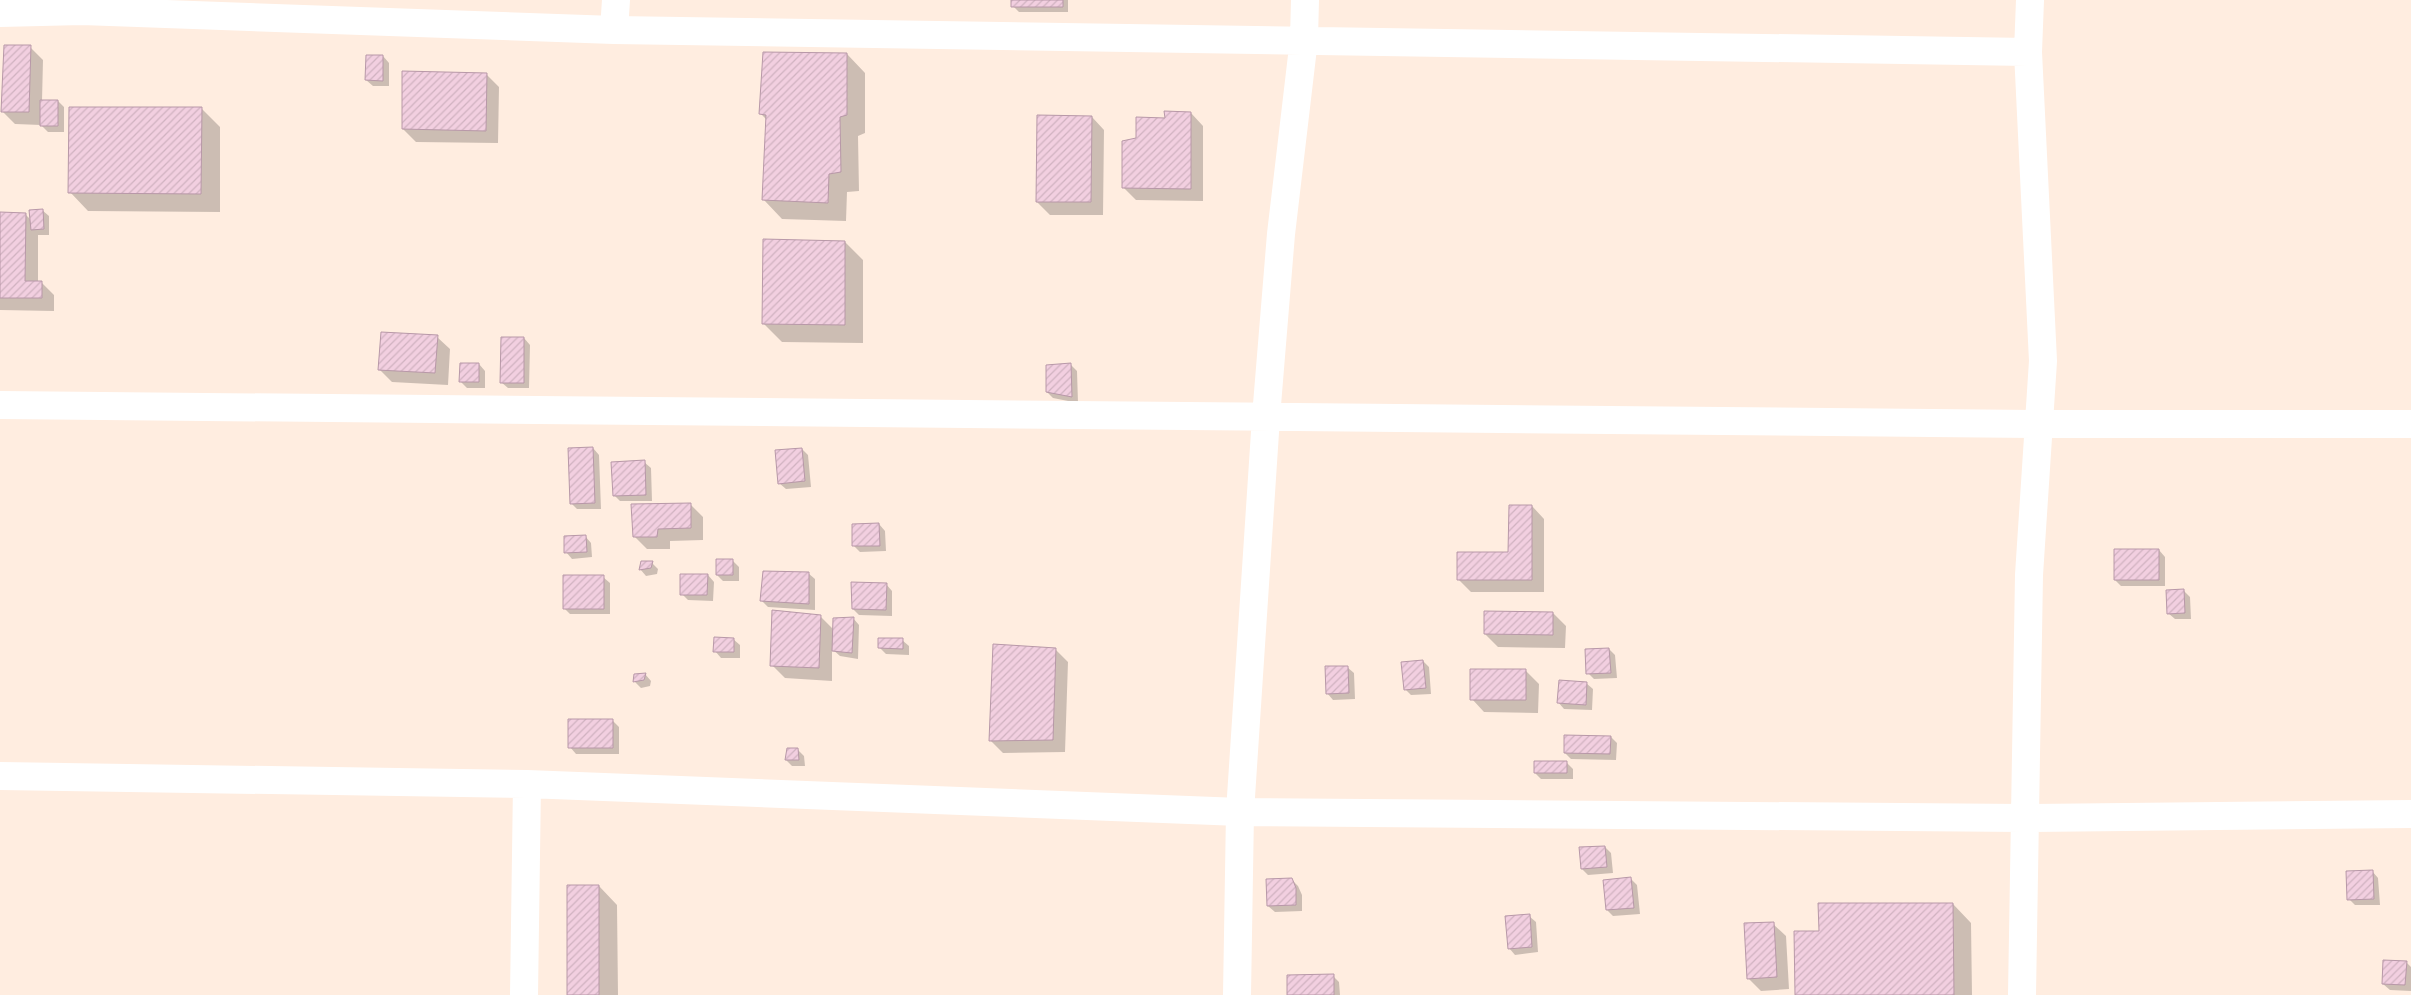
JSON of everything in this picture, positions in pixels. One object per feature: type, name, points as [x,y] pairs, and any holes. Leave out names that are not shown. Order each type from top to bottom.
[{"type":"street","points":[[614,30],[616,0]]},
{"type":"street","points":[[1237,995],[1240,812],[1266,417],[1281,234],[1304,39],[1306,0]]},
{"type":"street","points":[[2022,995],[2023,818],[2029,575],[2043,361],[2028,52],[2030,0]]},
{"type":"street","points":[[0,13],[82,6],[614,30],[1304,39],[2028,52]]},
{"type":"street","points":[[0,405],[2039,424],[2411,424]]},
{"type":"street","points":[[0,776],[527,784],[1240,812],[2023,818],[2411,814]]},
{"type":"street","points":[[524,995],[527,784]]},
{"type":"building","points":[[1011,0],[1063,0],[1063,7],[1011,7]]},
{"type":"building","points":[[4,45],[31,45],[29,112],[1,112]]},
{"type":"building","points":[[763,52],[847,53],[847,115],[840,117],[841,172],[829,174],[828,203],[762,200],[766,115],[759,114]]},
{"type":"building","points":[[366,55],[383,55],[383,81],[365,80]]},
{"type":"building","points":[[402,71],[487,73],[486,131],[402,129]]},
{"type":"building","points":[[40,100],[58,100],[58,126],[40,126]]},
{"type":"building","points":[[69,107],[202,107],[201,194],[68,193]]},
{"type":"building","points":[[1164,111],[1191,112],[1191,189],[1122,188],[1122,141],[1136,138],[1136,117],[1165,118]]},
{"type":"building","points":[[1037,115],[1092,116],[1091,202],[1036,202]]},
{"type":"building","points":[[43,209],[44,229],[31,230],[29,210]]},
{"type":"building","points":[[0,212],[26,213],[25,281],[42,281],[42,298],[0,298]]},
{"type":"building","points":[[763,239],[845,241],[845,325],[762,324]]},
{"type":"building","points":[[381,332],[438,335],[435,373],[378,370]]},
{"type":"building","points":[[501,337],[524,337],[524,383],[500,383]]},
{"type":"building","points":[[460,363],[479,363],[479,382],[459,382]]},
{"type":"building","points":[[1071,363],[1072,397],[1046,392],[1046,365]]},
{"type":"building","points":[[593,447],[595,503],[570,504],[568,448]]},
{"type":"building","points":[[802,448],[805,481],[778,484],[775,450]]},
{"type":"building","points":[[645,460],[646,495],[613,496],[611,462]]},
{"type":"building","points":[[691,503],[691,528],[658,529],[657,537],[633,537],[631,504]]},
{"type":"building","points":[[1509,505],[1532,505],[1532,580],[1457,580],[1457,552],[1508,552]]},
{"type":"building","points":[[879,523],[880,546],[852,546],[852,524]]},
{"type":"building","points":[[586,535],[587,552],[564,553],[564,536]]},
{"type":"building","points":[[2114,549],[2159,549],[2159,580],[2114,580]]},
{"type":"building","points":[[716,559],[733,559],[733,575],[716,575]]},
{"type":"building","points":[[641,561],[653,561],[651,568],[639,570]]},
{"type":"building","points":[[763,571],[809,572],[809,604],[760,601]]},
{"type":"building","points":[[680,574],[708,574],[707,595],[680,595]]},
{"type":"building","points":[[563,575],[604,575],[604,609],[563,609]]},
{"type":"building","points":[[851,582],[887,583],[886,610],[852,609]]},
{"type":"building","points":[[2184,589],[2185,613],[2167,614],[2166,590]]},
{"type":"building","points":[[772,610],[821,615],[819,668],[770,666]]},
{"type":"building","points":[[1484,611],[1553,612],[1553,635],[1484,634]]},
{"type":"building","points":[[854,617],[852,653],[832,651],[833,618]]},
{"type":"building","points":[[714,637],[734,638],[734,652],[713,652]]},
{"type":"building","points":[[878,638],[903,638],[903,649],[878,648]]},
{"type":"building","points":[[993,644],[1056,648],[1053,740],[989,741]]},
{"type":"building","points":[[1609,648],[1611,673],[1586,674],[1585,649]]},
{"type":"building","points":[[1423,660],[1426,688],[1404,690],[1401,662]]},
{"type":"building","points":[[1325,666],[1348,666],[1349,693],[1326,694]]},
{"type":"building","points":[[1470,669],[1526,669],[1526,700],[1470,700]]},
{"type":"building","points":[[646,673],[644,680],[633,682],[634,674]]},
{"type":"building","points":[[1559,680],[1587,682],[1586,705],[1557,703]]},
{"type":"building","points":[[568,719],[613,719],[613,748],[568,748]]},
{"type":"building","points":[[1564,735],[1611,736],[1610,754],[1564,753]]},
{"type":"building","points":[[787,748],[798,748],[799,760],[785,760]]},
{"type":"building","points":[[1534,761],[1567,761],[1567,773],[1534,773]]},
{"type":"building","points":[[1605,846],[1607,867],[1581,869],[1579,847]]},
{"type":"building","points":[[2373,870],[2374,899],[2347,900],[2346,871]]},
{"type":"building","points":[[1631,877],[1634,908],[1606,910],[1603,880]]},
{"type":"building","points":[[1292,878],[1296,888],[1296,905],[1267,906],[1266,879]]},
{"type":"building","points":[[567,885],[599,885],[599,995],[567,995]]},
{"type":"building","points":[[1818,903],[1953,903],[1954,995],[1795,995],[1794,931],[1819,931]]},
{"type":"building","points":[[1530,914],[1532,947],[1508,949],[1505,916]]},
{"type":"building","points":[[1774,922],[1777,977],[1747,979],[1744,923]]},
{"type":"building","points":[[2383,960],[2407,961],[2405,985],[2382,984]]},
{"type":"building","points":[[1334,974],[1334,995],[1287,995],[1287,975]]}]
